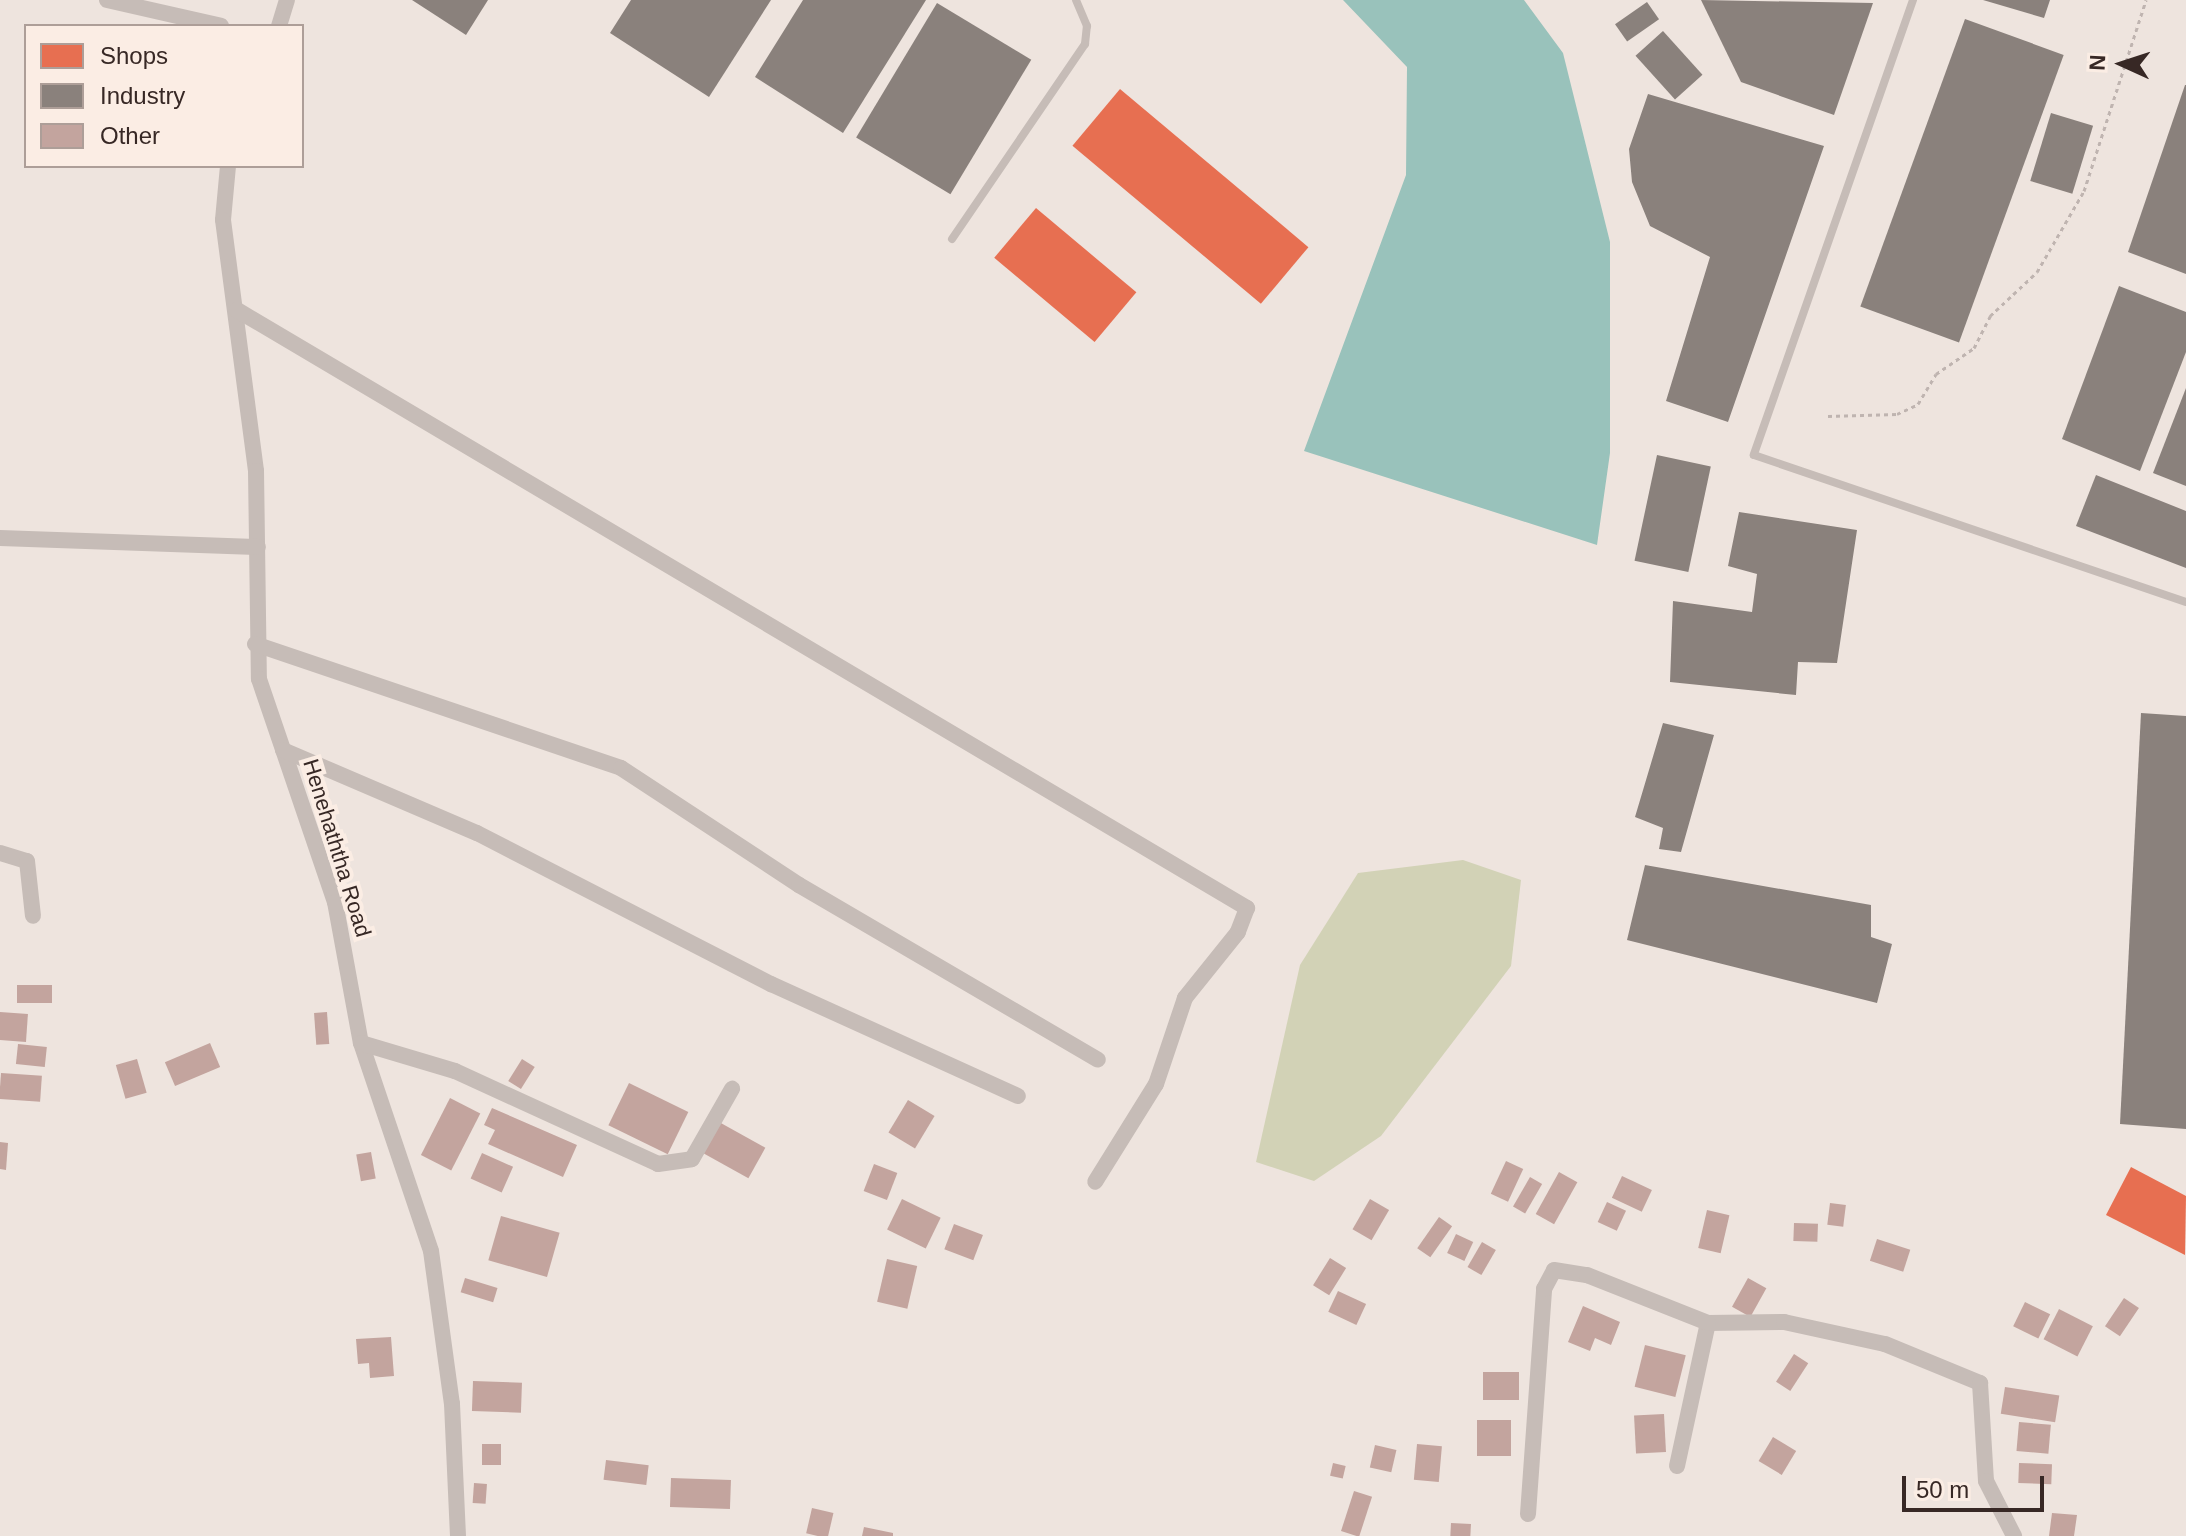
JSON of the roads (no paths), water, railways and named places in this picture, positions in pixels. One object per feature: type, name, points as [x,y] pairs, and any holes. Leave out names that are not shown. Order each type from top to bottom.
[{"type":"street","points":[[107,0],[212,24]]},
{"type":"street","points":[[280,24],[287,0]]},
{"type":"street","name":"Henehaththa Road","points":[[228,168],[223,220],[237,310],[258,547],[255,644],[283,750],[335,902],[361,1043],[431,1251],[452,1404],[458,1536]]},
{"type":"street","points":[[237,310],[1247,908],[1238,932],[1185,998],[1156,1084],[1095,1182]]},
{"type":"street","points":[[0,538],[258,547]]},
{"type":"street","points":[[255,644],[621,768],[799,885],[1098,1060]]},
{"type":"street","points":[[283,750],[477,833],[771,984],[1018,1096]]},
{"type":"street","points":[[0,853],[27,861],[33,916]]},
{"type":"street","points":[[361,1043],[455,1071],[658,1164],[692,1159],[732,1089]]},
{"type":"street","points":[[1528,1514],[1544,1289],[1554,1270],[1587,1275],[1708,1323],[1784,1322],[1871,1341],[1980,1383],[1986,1481],[2014,1536]]},
{"type":"street","points":[[1677,1466],[1708,1323]]},
{"type":"lane","points":[[952,239],[1085,44],[1087,26],[1076,0]]},
{"type":"lane","points":[[1913,0],[1754,455],[2186,602]]},
{"type":"water","points":[[1343,0],[1524,0],[1563,53],[1610,242],[1610,453],[1597,545],[1304,451],[1406,175],[1407,67]]}]
